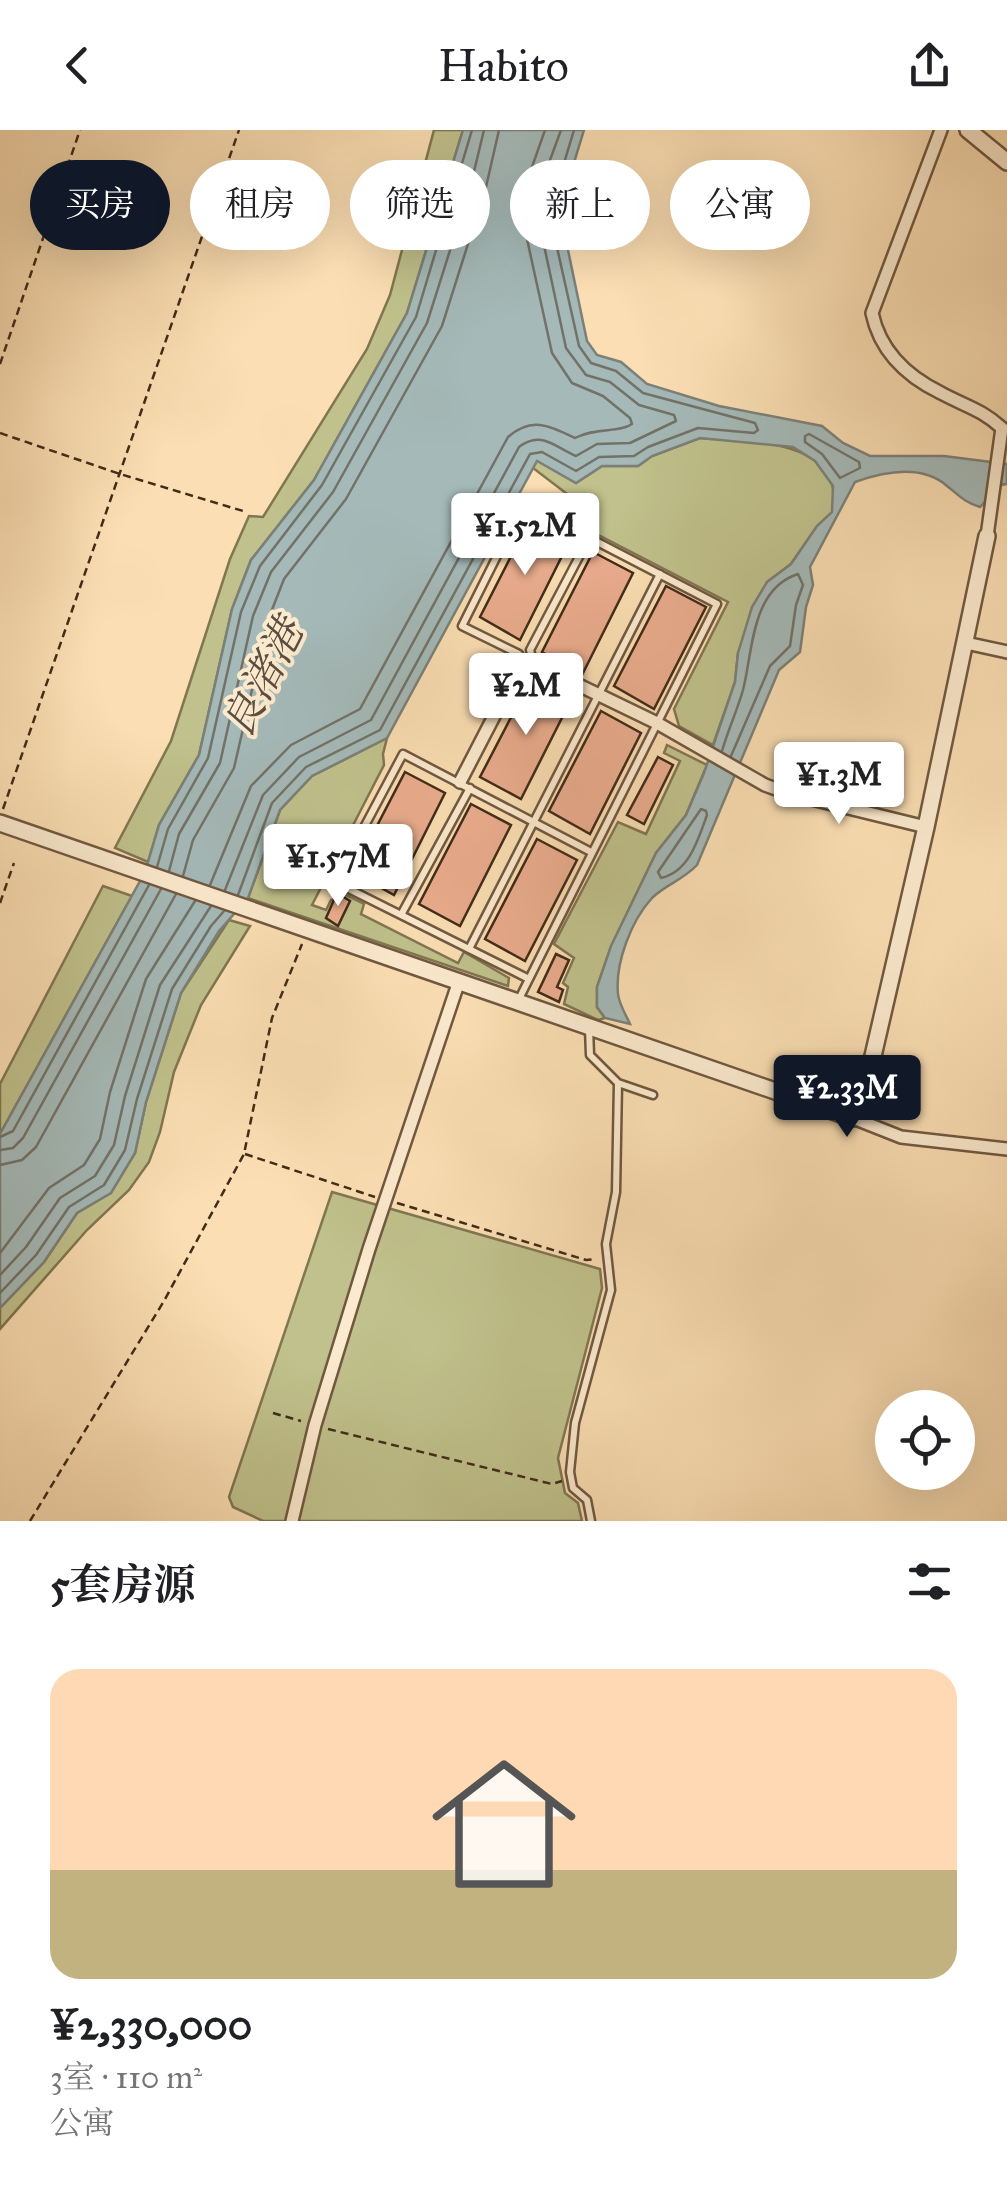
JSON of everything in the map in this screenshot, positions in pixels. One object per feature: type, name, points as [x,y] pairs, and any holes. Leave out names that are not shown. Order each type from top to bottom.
[{"type":"street","points":[[853,1118],[872,1056],[966,644],[1002,428],[985,412],[938,392],[893,358],[877,336],[872,313],[941,130]]},
{"type":"street","points":[[968,130],[1007,162]]},
{"type":"street","points":[[966,644],[1007,652]]},
{"type":"street","points":[[465,785],[528,663],[598,693],[766,785],[926,827]]},
{"type":"street","points":[[0,821],[901,1137],[1007,1149]]},
{"type":"street","points":[[292,1521],[315,1425],[384,1200],[458,981]]},
{"type":"lane","points":[[518,1002],[717,604],[528,506],[519,512],[462,626],[519,654],[528,663]]},
{"type":"lane","points":[[528,663],[530,650],[590,538]]},
{"type":"lane","points":[[469,949],[660,574]]},
{"type":"lane","points":[[527,978],[336,882],[403,754],[591,852]]},
{"type":"lane","points":[[401,915],[465,785]]},
{"type":"lane","points":[[589,1027],[590,1055],[618,1083],[653,1095]]},
{"type":"lane","points":[[590,1521],[587,1500],[573,1488],[570,1472],[575,1423],[611,1290],[606,1244],[616,1192],[618,1083]]},
{"type":"path","points":[[0,364],[80,130]]},
{"type":"path","points":[[0,821],[239,130]]},
{"type":"path","points":[[0,433],[243,511]]},
{"type":"path","points":[[0,903],[14,863]]},
{"type":"path","points":[[30,1521],[164,1301],[244,1154],[272,1018],[309,929]]},
{"type":"path","points":[[244,1154],[586,1260],[608,1258]]},
{"type":"path","points":[[272,1412],[552,1484],[562,1482],[570,1472]]},
{"type":"green space","points":[[434,130],[463,130],[454,160],[426,160]]},
{"type":"green space","points":[[402,250],[426,250],[407,313],[314,480],[251,560],[232,609],[199,755],[159,825],[148,862],[115,848],[171,741],[230,559],[249,516],[263,517],[367,349],[390,295]]},
{"type":"green space","points":[[700,438],[757,442],[797,451],[826,471],[833,488],[833,512],[817,526],[791,564],[767,582],[738,653],[735,682],[713,745],[679,726],[674,709],[728,602],[519,494],[588,510],[533,468],[537,460],[576,483],[602,466],[638,466],[652,456]]},
{"type":"green space","points":[[387,738],[384,765],[312,905],[326,910],[331,900],[346,895],[364,904],[361,914],[458,963],[464,952],[509,978],[508,986],[248,898],[280,810],[312,776]]},
{"type":"green space","points":[[667,745],[707,765],[686,815],[656,853],[611,947],[597,987],[597,1007],[605,1018],[598,1020],[564,1004],[568,987],[563,983],[574,958],[554,944],[618,822],[646,834],[680,761],[664,753]]},
{"type":"green space","points":[[103,886],[132,896],[0,1134],[0,1084]]},
{"type":"green space","points":[[229,920],[250,926],[201,1005],[174,1072],[149,1162],[129,1190],[87,1230],[0,1329],[0,1308],[44,1262],[77,1213],[111,1192],[135,1153],[146,1102],[181,993]]},
{"type":"green space","points":[[332,1192],[600,1269],[602,1288],[558,1458],[565,1493],[578,1503],[582,1521],[263,1521],[233,1507],[229,1497]]},
{"type":"water","name":"良渚港","points":[[463,130],[584,130],[575,160],[510,160],[510,250],[568,250],[587,341],[597,355],[621,362],[647,384],[719,406],[822,426],[843,443],[870,456],[944,456],[1007,464],[1007,484],[1001,485],[980,507],[937,479],[914,472],[878,475],[855,482],[810,567],[813,585],[800,652],[779,670],[697,865],[652,898],[631,930],[618,982],[620,1002],[630,1024],[605,1018],[597,1007],[597,987],[611,946],[656,853],[686,815],[704,773],[735,682],[738,653],[752,607],[767,582],[791,564],[817,526],[832,512],[833,486],[815,461],[793,447],[700,438],[652,456],[638,466],[602,466],[576,483],[537,461],[387,738],[312,776],[280,810],[248,898],[219,931],[181,993],[146,1102],[135,1153],[111,1193],[77,1213],[44,1262],[0,1308],[0,1134],[145,872],[159,825],[199,755],[232,609],[251,560],[314,480],[407,313],[426,250],[490,250],[490,160],[454,160]]},
{"type":"building","points":[[531,517],[571,538],[520,640],[480,617]]},
{"type":"building","points":[[593,552],[633,573],[582,675],[542,652]]},
{"type":"building","points":[[666,586],[706,607],[654,709],[614,686]]},
{"type":"building","points":[[532,677],[572,698],[521,799],[480,777]]},
{"type":"building","points":[[601,711],[641,733],[590,834],[549,811]]},
{"type":"building","points":[[658,757],[673,765],[644,824],[627,815]]},
{"type":"building","points":[[405,772],[445,793],[394,895],[353,872]]},
{"type":"building","points":[[471,804],[511,825],[460,926],[419,904]]},
{"type":"building","points":[[537,839],[577,860],[525,961],[485,939]]},
{"type":"building","points":[[337,893],[350,901],[338,926],[326,918]]},
{"type":"building","points":[[556,954],[569,960],[557,987],[563,990],[559,1002],[538,992]]}]
